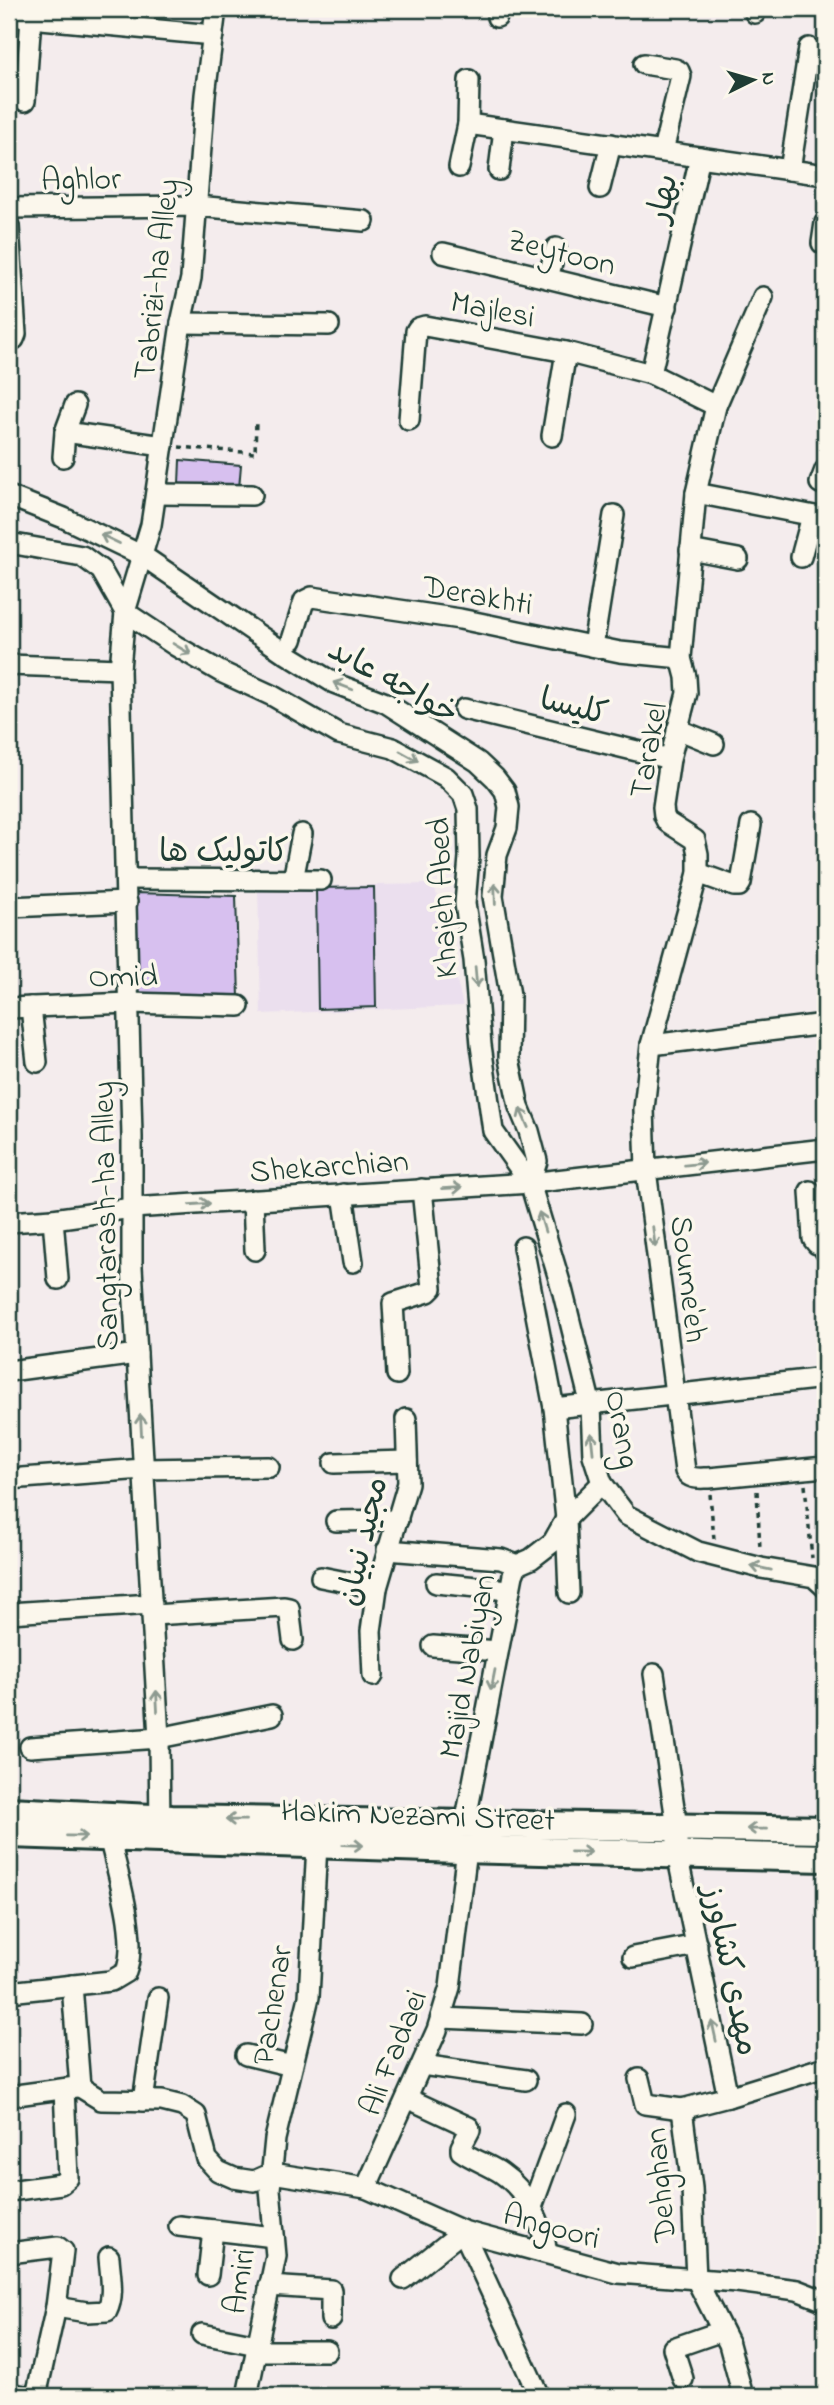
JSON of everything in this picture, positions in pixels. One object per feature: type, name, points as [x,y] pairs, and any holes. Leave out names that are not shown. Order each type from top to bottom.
[{"type":"main road","name":"Hakim Nezami Street","points":[[9,1811],[317,1844],[677,1827],[825,1830]]},
{"type":"main road","name":"Hakim Nezami Street","points":[[9,1834],[109,1836],[160,1829],[466,1837],[824,1863]]},
{"type":"street","name":"Tabrizi-ha Alley","points":[[125,612],[151,525],[181,323],[191,278],[216,9]]},
{"type":"street","points":[[9,16],[213,36]]},
{"type":"street","points":[[24,101],[31,18]]},
{"type":"street","points":[[790,170],[809,48]]},
{"type":"street","points":[[644,64],[675,69],[681,76],[663,152]]},
{"type":"street","points":[[459,167],[468,124],[470,80]]},
{"type":"street","points":[[468,124],[825,175]]},
{"type":"street","points":[[499,170],[504,129]]},
{"type":"street","points":[[600,188],[611,144]]},
{"type":"street","name":"بهار","points":[[651,374],[701,157]]},
{"type":"street","name":"Aghlor","points":[[9,208],[196,206],[364,221]]},
{"type":"street","points":[[822,243],[825,223]]},
{"type":"street","points":[[9,226],[10,279],[16,334],[14,339],[9,341]]},
{"type":"street","points":[[548,278],[556,248]]},
{"type":"street","name":"Zeytoon","points":[[443,253],[667,307]]},
{"type":"street","name":"Tarakel","points":[[646,1170],[644,1109],[651,1045],[698,873],[695,840],[667,822],[663,807],[670,759],[687,685],[681,658],[696,493],[716,406],[763,297]]},
{"type":"street","points":[[181,323],[329,325]]},
{"type":"street","name":"Majlesi","points":[[410,420],[416,331],[425,326],[566,352],[651,374],[716,406]]},
{"type":"street","name":"Majlesi","points":[[552,436],[566,352]]},
{"type":"street","points":[[63,457],[65,432],[75,405]]},
{"type":"street","points":[[65,432],[163,446]]},
{"type":"street","points":[[696,493],[819,517],[801,557]]},
{"type":"street","points":[[156,494],[253,495]]},
{"type":"street","name":"خواجه عابد","points":[[9,496],[64,518],[143,556],[334,683],[386,703],[478,762],[505,791],[509,807],[506,828],[497,855],[493,896],[510,995],[509,1059],[519,1107],[537,1161],[530,1183]]},
{"type":"street","points":[[593,646],[614,515]]},
{"type":"street","name":"Khajeh Abed","points":[[9,543],[82,556],[101,570],[125,612],[221,672],[273,696],[339,734],[393,748],[446,777],[463,794],[468,809],[469,857],[465,904],[493,1131],[530,1183]]},
{"type":"street","points":[[690,550],[738,558]]},
{"type":"street","name":"Derakhti","points":[[292,640],[304,601],[312,597],[460,619],[620,652],[681,658]]},
{"type":"street","name":"Sangtarash-ha Alley","points":[[125,612],[120,668],[127,902],[132,1267],[153,1610],[160,1829]]},
{"type":"street","points":[[9,665],[120,668]]},
{"type":"street","name":"کلیسا","points":[[464,709],[670,759]]},
{"type":"street","points":[[677,729],[714,744]]},
{"type":"street","points":[[698,873],[739,886],[751,825]]},
{"type":"street","points":[[293,880],[302,834]]},
{"type":"street","name":"کاتولیک ها","points":[[126,879],[321,880]]},
{"type":"street","points":[[9,907],[127,902]]},
{"type":"street","name":"Omid","points":[[9,1008],[129,1003],[239,1006]]},
{"type":"street","points":[[31,1007],[37,1062]]},
{"type":"street","points":[[651,1045],[825,1024]]},
{"type":"street","points":[[816,1150],[809,1181],[813,1239],[817,1244],[824,1245],[825,1251]]},
{"type":"street","name":"Shekarchian","points":[[132,1208],[530,1183],[816,1150]]},
{"type":"street","name":"Soume'eh","points":[[646,1170],[685,1471],[692,1478],[709,1478]]},
{"type":"street","name":"Orang","points":[[530,1183],[562,1289],[590,1406],[593,1455],[602,1483],[626,1516],[698,1552],[761,1568],[822,1579]]},
{"type":"street","points":[[397,1374],[393,1303],[428,1292],[432,1288],[422,1189]]},
{"type":"street","points":[[343,1194],[353,1262]]},
{"type":"street","points":[[253,1200],[256,1250]]},
{"type":"street","points":[[9,1222],[132,1208]]},
{"type":"street","points":[[53,1219],[58,1279]]},
{"type":"street","points":[[523,1247],[554,1408],[566,1519],[569,1593]]},
{"type":"street","points":[[9,1371],[136,1354]]},
{"type":"street","points":[[554,1408],[825,1378]]},
{"type":"street","name":"مجید نبیان","points":[[373,1676],[372,1632],[377,1588],[408,1483],[406,1419]]},
{"type":"street","points":[[334,1463],[407,1461]]},
{"type":"street","points":[[9,1479],[143,1469],[268,1467]]},
{"type":"street","points":[[709,1478],[825,1467]]},
{"type":"street","points":[[517,1565],[531,1559],[553,1542],[566,1519],[602,1483]]},
{"type":"street","points":[[336,1521],[398,1520]]},
{"type":"street","name":"Majid Nabiyan","points":[[387,1550],[501,1559],[517,1565],[508,1590],[466,1837]]},
{"type":"street","points":[[321,1577],[377,1588]]},
{"type":"street","points":[[436,1583],[508,1590]]},
{"type":"street","points":[[9,1613],[284,1607],[289,1608],[293,1640]]},
{"type":"street","points":[[433,1646],[498,1651]]},
{"type":"street","name":"مهدی کشاورز","points":[[654,1674],[677,1827],[677,1854],[728,2097]]},
{"type":"street","points":[[30,1747],[159,1738],[271,1715]]},
{"type":"street","points":[[9,1992],[111,1981],[126,1972],[130,1963],[129,1930],[109,1836]]},
{"type":"street","name":"Ali Fadaei","points":[[366,2188],[422,2065],[450,1987],[466,1837]]},
{"type":"street","name":"Pachenar","points":[[272,2173],[275,2139],[309,1997],[317,1844]]},
{"type":"street","points":[[633,1957],[697,1945]]},
{"type":"street","points":[[9,2191],[61,2184],[68,2178],[72,2088],[72,1985]]},
{"type":"street","points":[[9,2096],[72,2088],[101,2100],[143,2101],[158,1998]]},
{"type":"street","points":[[441,2018],[582,2024]]},
{"type":"street","points":[[246,2055],[292,2066]]},
{"type":"street","points":[[422,2065],[526,2080]]},
{"type":"street","name":"Dehghan","points":[[743,2396],[729,2344],[696,2279],[692,2188],[682,2109],[825,2067]]},
{"type":"street","points":[[639,2079],[645,2104],[682,2109]]},
{"type":"street","points":[[407,2098],[469,2127],[461,2151],[502,2174],[532,2207],[547,2253]]},
{"type":"street","name":"Angoori","points":[[143,2101],[162,2101],[182,2106],[196,2115],[207,2160],[218,2171],[234,2178],[254,2181],[272,2173],[366,2188],[463,2231],[618,2273],[737,2282],[797,2290],[825,2301]]},
{"type":"street","points":[[532,2207],[566,2114]]},
{"type":"street","name":"Amiri","points":[[247,2396],[276,2256],[270,2189],[272,2173]]},
{"type":"street","points":[[179,2226],[274,2237]]},
{"type":"street","points":[[208,2276],[213,2230]]},
{"type":"street","points":[[403,2279],[463,2231],[539,2396]]},
{"type":"street","points":[[9,2253],[61,2248],[63,2251],[55,2307],[36,2396]]},
{"type":"street","points":[[55,2307],[87,2312],[107,2311],[111,2297],[109,2257]]},
{"type":"street","points":[[269,2286],[331,2290],[331,2319]]},
{"type":"street","points":[[683,2379],[673,2348],[722,2331]]},
{"type":"street","points":[[202,2334],[257,2348],[327,2351]]},
{"type":"street","points":[[9,2393],[25,2396]]},
{"type":"path","points":[[163,446],[255,453],[256,421]]},
{"type":"path","points":[[803,1470],[822,1579]]},
{"type":"path","points":[[756,1475],[761,1568]]},
{"type":"path","points":[[709,1478],[715,1556]]},
{"type":"shaded area","points":[[434,884],[463,1006],[261,1014],[258,887]]},
{"type":"building","points":[[180,460],[241,465],[239,488],[179,484]]},
{"type":"building","points":[[374,887],[376,1007],[318,1009],[316,888]]},
{"type":"building","points":[[135,893],[236,896],[239,998],[137,999]]}]
